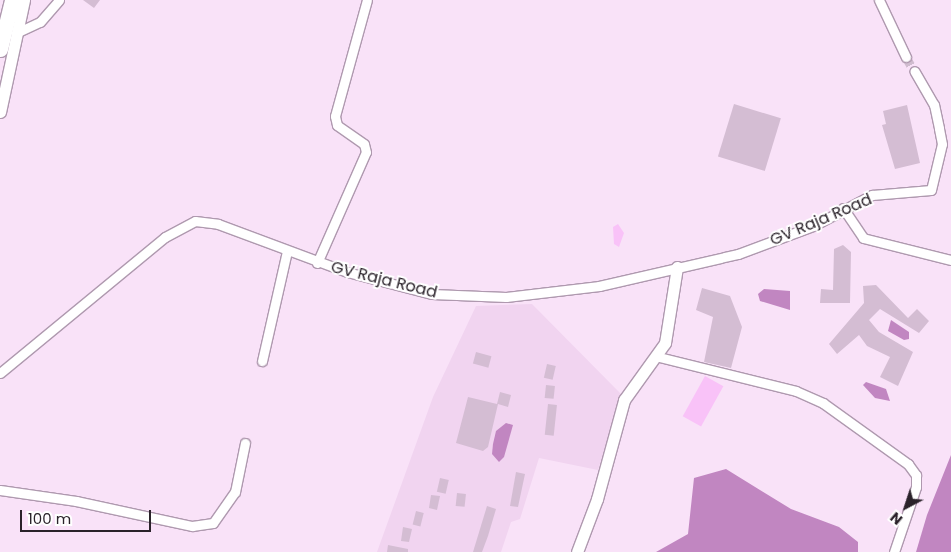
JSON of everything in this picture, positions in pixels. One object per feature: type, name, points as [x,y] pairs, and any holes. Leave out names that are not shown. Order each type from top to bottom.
[{"type":"highway","points":[[0,49],[12,0]]},
{"type":"street","points":[[0,112],[24,0]]},
{"type":"street","points":[[16,33],[40,22],[59,0]]},
{"type":"street","points":[[317,263],[366,152],[364,144],[337,126],[335,116],[365,20],[367,0]]},
{"type":"street","points":[[879,0],[906,57]]},
{"type":"street","name":"GV Raja Road","points":[[0,373],[83,302],[185,225],[195,221],[218,224],[317,263],[432,294],[506,297],[599,286],[745,251],[813,226],[843,208],[872,195],[931,190],[942,144],[934,105],[914,71]]},
{"type":"street","points":[[843,208],[863,238],[951,260]]},
{"type":"street","points":[[262,361],[287,251]]},
{"type":"street","points":[[577,552],[597,499],[624,400],[659,357],[673,312],[677,266]]},
{"type":"street","points":[[659,357],[805,395],[908,464],[916,475],[916,486],[894,552]]},
{"type":"street","points":[[0,490],[76,500],[192,526],[213,523],[235,492],[245,443]]},
{"type":"shaded area","points":[[618,224],[624,233],[619,247],[614,244],[613,227]]},
{"type":"shaded area","points":[[764,289],[790,291],[790,310],[760,301],[758,294]]},
{"type":"shaded area","points":[[532,304],[621,394],[598,470],[539,458],[520,519],[511,522],[501,552],[377,552],[433,397],[476,306]]},
{"type":"shaded area","points":[[891,320],[909,332],[909,339],[904,340],[888,331]]},
{"type":"shaded area","points":[[705,376],[723,386],[701,426],[683,416]]},
{"type":"shaded area","points":[[866,382],[886,389],[890,401],[875,398],[863,385]]},
{"type":"shaded area","points":[[506,423],[513,425],[504,457],[499,462],[492,454],[493,444],[496,431]]},
{"type":"shaded area","points":[[951,455],[951,552],[916,552],[927,515]]},
{"type":"shaded area","points":[[726,469],[791,509],[839,527],[858,542],[858,552],[656,552],[688,534],[694,478]]},
{"type":"building","points":[[83,0],[100,0],[94,8]]},
{"type":"building","points":[[734,104],[781,118],[765,171],[718,157]]},
{"type":"building","points":[[907,105],[920,163],[895,169],[882,125],[886,124],[883,111]]},
{"type":"building","points":[[843,245],[851,252],[850,303],[820,303],[821,289],[833,290],[834,249]]},
{"type":"building","points":[[876,285],[908,318],[917,309],[929,321],[919,333],[880,309],[869,320],[879,332],[913,352],[898,386],[880,377],[890,357],[867,346],[859,335],[837,354],[829,344],[864,303],[863,286]]},
{"type":"building","points":[[702,288],[730,296],[742,327],[731,368],[704,362],[713,317],[696,310]]},
{"type":"building","points":[[476,352],[491,356],[488,368],[473,364]]},
{"type":"building","points":[[547,364],[556,366],[553,380],[544,378]]},
{"type":"building","points":[[546,385],[555,386],[554,399],[545,398]]},
{"type":"building","points":[[500,392],[511,395],[508,407],[498,404],[488,447],[483,451],[456,443],[468,397],[497,404]]},
{"type":"building","points":[[548,404],[557,405],[554,436],[545,435]]},
{"type":"building","points":[[516,472],[525,474],[518,507],[510,506]]},
{"type":"building","points":[[440,478],[449,480],[446,494],[437,492]]},
{"type":"building","points":[[457,493],[466,494],[465,507],[456,506]]},
{"type":"building","points":[[431,495],[440,496],[437,510],[429,508]]},
{"type":"building","points":[[487,506],[496,509],[488,536],[482,552],[473,552]]},
{"type":"building","points":[[416,511],[424,513],[420,527],[413,525]]},
{"type":"building","points":[[403,527],[412,529],[409,542],[401,541]]},
{"type":"building","points":[[388,545],[408,549],[408,552],[387,552]]},
{"type":"tunnel","points":[[906,57],[914,71]]}]
